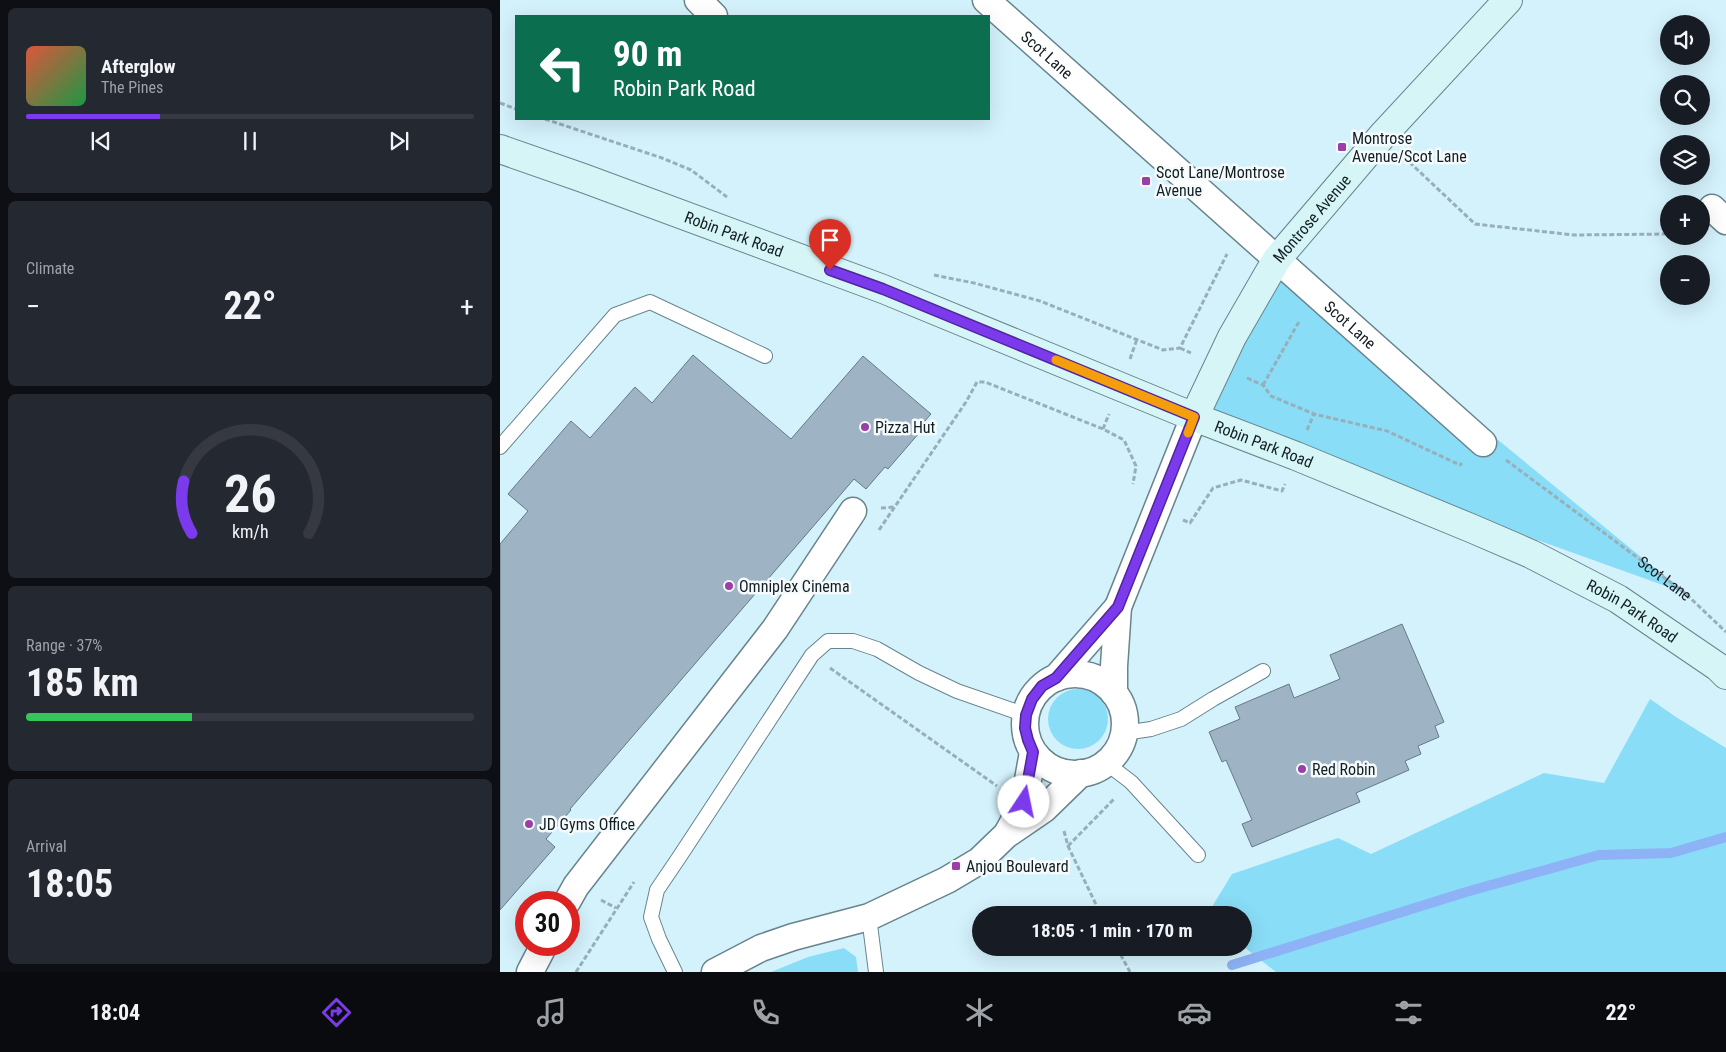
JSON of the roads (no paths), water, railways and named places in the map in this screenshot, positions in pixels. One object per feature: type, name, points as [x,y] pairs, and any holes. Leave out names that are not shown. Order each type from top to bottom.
[{"type":"street","points":[[698,0],[713,15]]},
{"type":"street","name":"Scot Lane","points":[[986,0],[1483,443]]},
{"type":"street","name":"Montrose Avenue","points":[[1194,417],[1232,337],[1276,259],[1382,136],[1508,0]]},
{"type":"street","name":"Robin Park Road","points":[[500,149],[883,289],[1194,417],[1296,456],[1531,554],[1618,599],[1718,667],[1726,675]]},
{"type":"street","points":[[1114,693],[1118,607],[1194,417]]},
{"type":"street","points":[[573,891],[774,629],[853,511]]},
{"type":"street","points":[[1056,678],[1118,607]]},
{"type":"street","points":[[715,972],[769,946],[793,937],[869,917],[947,880],[978,861],[1034,805],[1082,773],[1106,763],[1120,744],[1124,732],[1124,718],[1121,705],[1114,693],[1105,684],[1093,678],[1068,674],[1042,686],[1032,699],[1026,715],[1025,728],[1033,752],[1042,762],[1054,769],[1068,773],[1082,773]]},
{"type":"street","points":[[1033,752],[1034,805]]},
{"type":"street","points":[[530,972],[538,956]]},
{"type":"lane","points":[[500,447],[615,315],[650,302],[765,356]]},
{"type":"lane","points":[[675,972],[658,939],[651,917],[657,890],[812,655],[828,641],[853,641],[877,649],[919,674],[957,691],[1026,715]]},
{"type":"lane","points":[[1124,732],[1151,729],[1181,719],[1212,699],[1263,671]]},
{"type":"lane","points":[[1106,763],[1131,782],[1198,855]]},
{"type":"lane","points":[[869,917],[876,972]]},
{"type":"waterway","points":[[1232,965],[1466,892],[1599,855],[1671,853],[1726,837]]},
{"type":"place","name":"Montrose Avenue/Scot Lane","points":[[1342,147]]},
{"type":"place","name":"Scot Lane/Montrose Avenue","points":[[1146,181]]},
{"type":"place","name":"Pizza Hut","points":[[865,427]]},
{"type":"place","name":"Omniplex Cinema","points":[[729,586]]},
{"type":"place","name":"Red Robin","points":[[1302,769]]},
{"type":"place","name":"JD Gyms Office","points":[[529,824]]},
{"type":"place","name":"Anjou Boulevard","points":[[956,866]]}]
